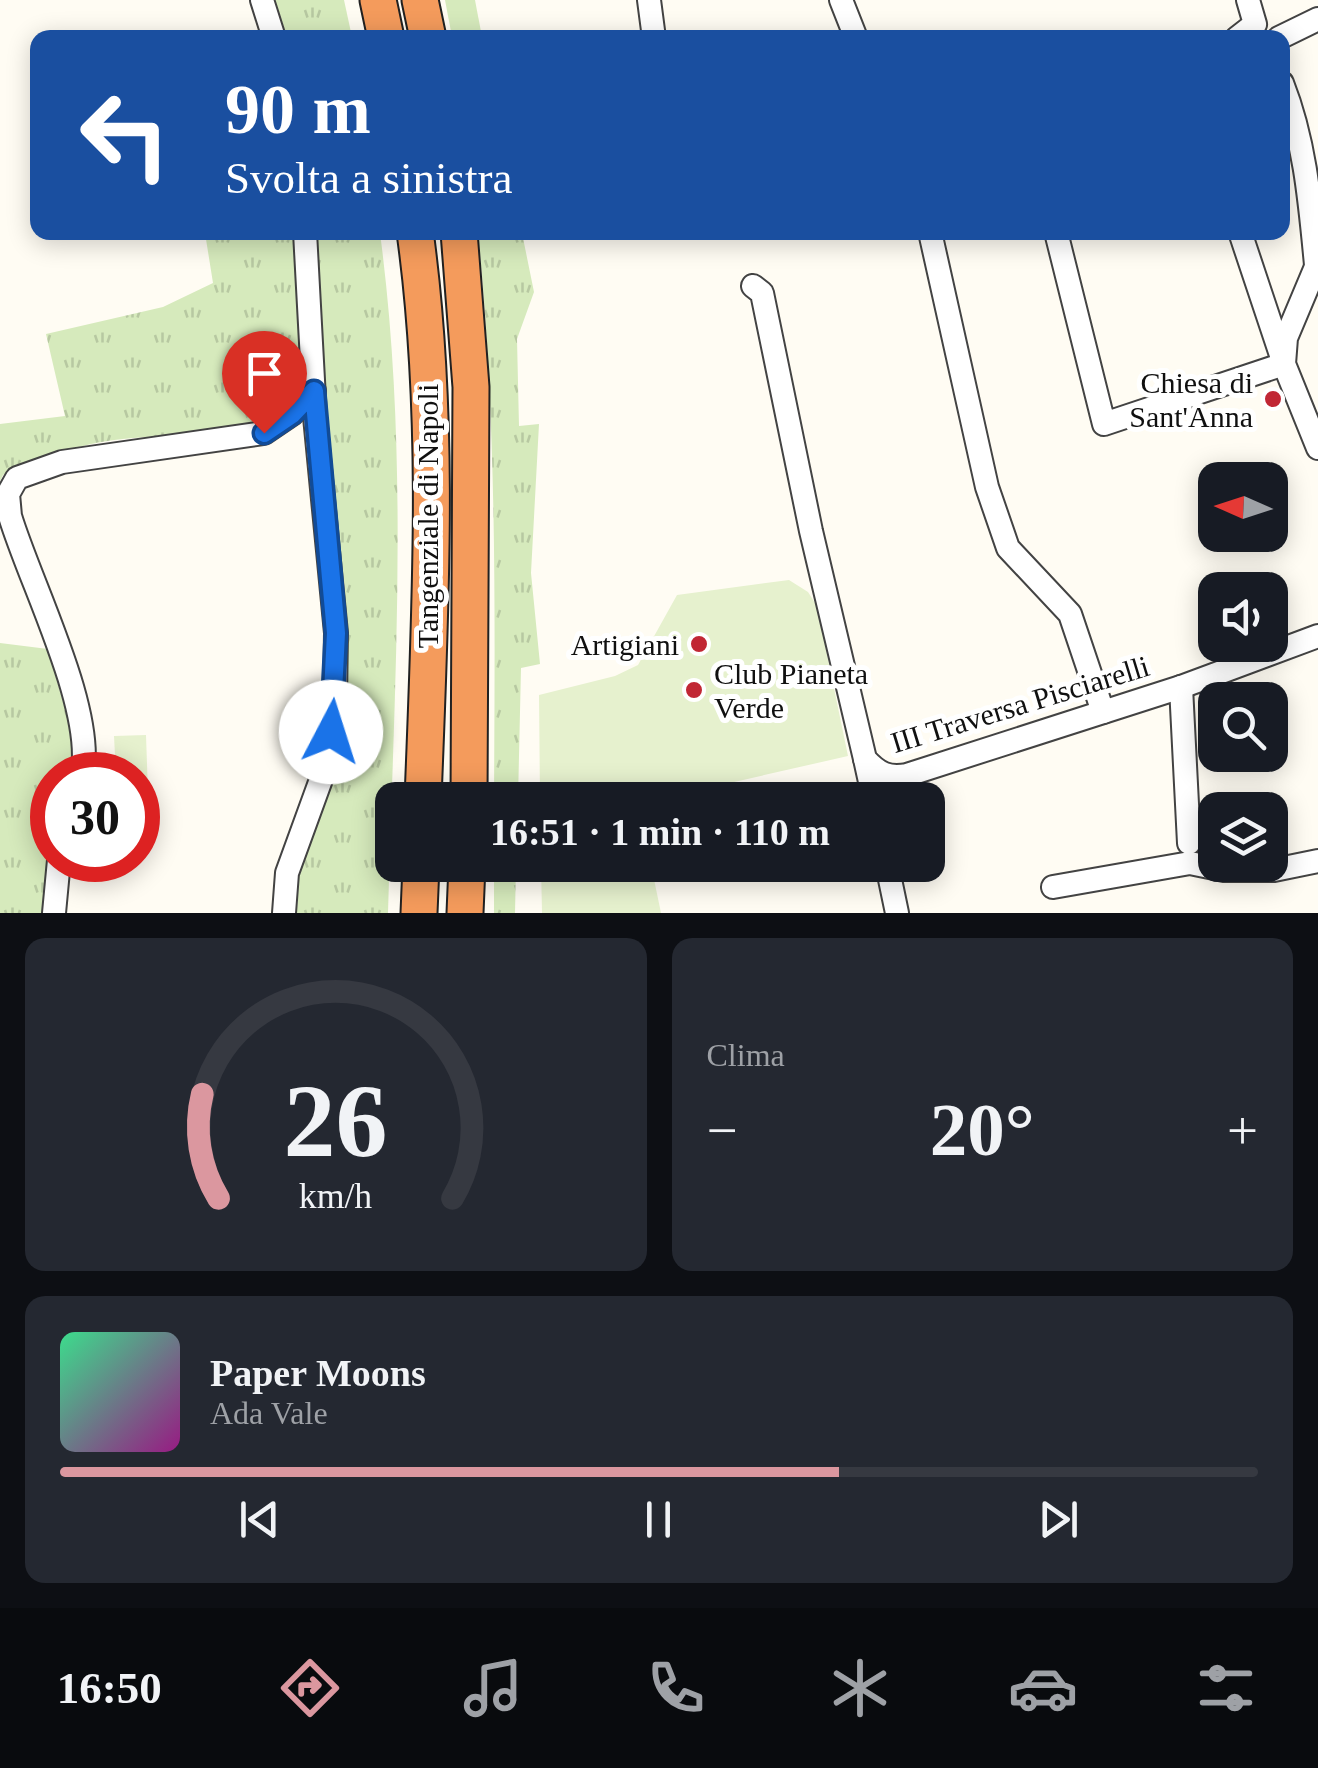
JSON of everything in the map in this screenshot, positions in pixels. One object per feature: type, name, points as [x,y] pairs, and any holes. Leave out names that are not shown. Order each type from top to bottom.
[{"type":"highway","points":[[378,0],[384,30]]},
{"type":"highway","points":[[420,0],[426,30]]},
{"type":"highway","name":"Tangenziale di Napoli","points":[[416,240],[426,350],[428,439],[429,643],[424,782]]},
{"type":"highway","name":"Tangenziale di Napoli","points":[[460,240],[471,388],[473,651],[469,782]]},
{"type":"highway","points":[[419,913],[420,882]]},
{"type":"highway","points":[[465,913],[466,882]]},
{"type":"street","points":[[262,0],[271,30]]},
{"type":"street","points":[[649,0],[653,30]]},
{"type":"street","points":[[842,0],[853,30]]},
{"type":"street","points":[[1247,30],[1255,24],[1248,0]]},
{"type":"street","points":[[1290,33],[1318,19]]},
{"type":"street","points":[[1284,364],[1286,338],[1317,264],[1307,177],[1290,101]]},
{"type":"street","points":[[284,913],[288,873],[327,763],[334,701],[336,633],[305,240]]},
{"type":"street","points":[[932,240],[987,486],[1008,548],[1070,614],[1103,712]]},
{"type":"street","points":[[1058,240],[1104,424],[1284,364]]},
{"type":"street","points":[[1243,240],[1284,364],[1316,438]]},
{"type":"street","name":"III Traversa Pisciarelli","points":[[753,286],[762,293],[810,531],[865,760],[890,777],[907,775],[1103,712],[1318,636]]},
{"type":"street","points":[[85,752],[80,712],[10,516],[8,494],[17,478],[62,462],[264,433],[292,414],[314,391]]},
{"type":"street","points":[[1181,686],[1189,843]]},
{"type":"street","points":[[865,760],[870,782]]},
{"type":"street","points":[[1053,887],[1190,863],[1274,870],[1318,861]]},
{"type":"street","points":[[54,913],[57,882]]},
{"type":"street","points":[[891,882],[897,913]]},
{"type":"green space","points":[[275,0],[344,0],[350,30],[285,30]]},
{"type":"green space","points":[[445,0],[475,0],[481,30],[451,30]]},
{"type":"green space","points":[[206,240],[293,240],[301,363],[294,400],[246,424],[221,430],[80,447],[3,475],[0,481],[0,424],[65,416],[46,334],[163,307],[213,283]]},
{"type":"green space","points":[[314,240],[381,240],[395,402],[398,572],[392,782],[375,782],[375,882],[389,882],[388,913],[297,913],[300,864],[343,706],[345,590],[328,440]]},
{"type":"green space","points":[[479,240],[523,240],[534,292],[517,339],[519,426],[539,424],[531,573],[540,664],[521,668],[518,782],[494,782],[492,445]]},
{"type":"green space","name":"Club Pianeta Verde","points":[[789,580],[808,592],[817,606],[848,756],[734,782],[540,782],[539,695],[615,676],[638,665],[677,595]]},
{"type":"green space","points":[[0,643],[48,649],[75,744],[74,752],[30,752],[30,882],[46,882],[45,913],[0,913]]},
{"type":"green space","points":[[146,735],[147,752],[115,752],[114,736]]},
{"type":"green space","points":[[494,882],[516,882],[515,913],[494,913]]},
{"type":"green space","points":[[541,882],[655,882],[661,913],[542,913]]},
{"type":"place","name":"Chiesa di Sant'Anna","points":[[1273,399]]},
{"type":"place","name":"Artigiani","points":[[699,644]]},
{"type":"place","name":"Club Pianeta Verde","points":[[694,690]]},
{"type":"route","points":[[264,433],[292,414],[314,391],[336,633],[331,732]]}]
